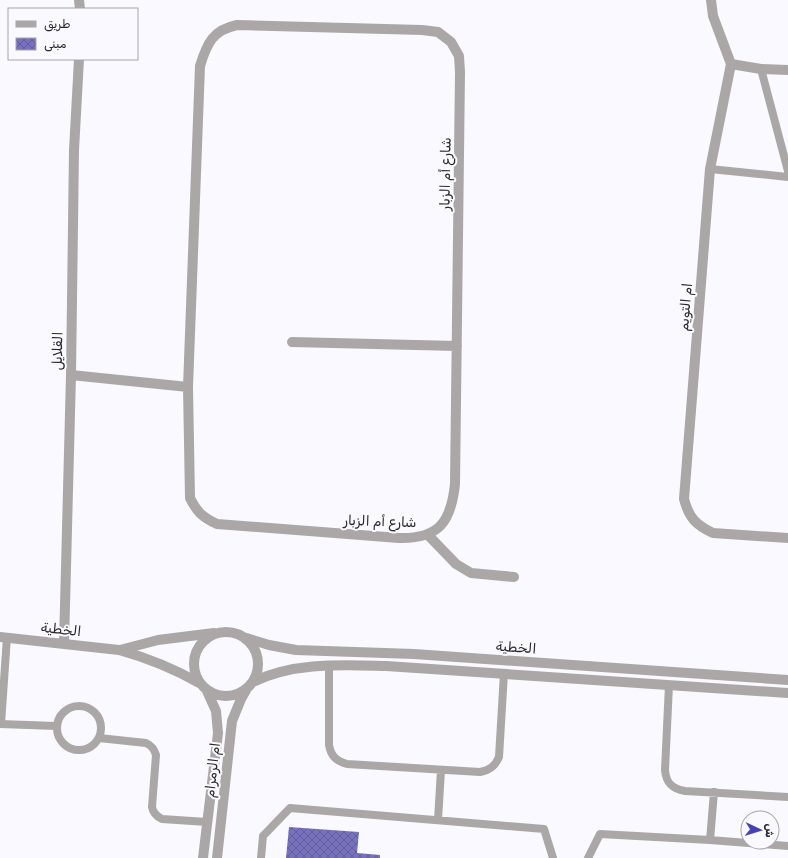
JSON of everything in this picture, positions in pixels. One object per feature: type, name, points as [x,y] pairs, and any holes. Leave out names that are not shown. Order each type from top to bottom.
[{"type":"street","points":[[711,0],[713,16],[731,64],[761,69],[788,70]]},
{"type":"street","name":"شارع أم الزبار","points":[[237,25],[422,30],[438,32],[451,42],[459,56],[460,72],[457,346],[453,500],[449,514],[440,527],[428,535],[414,538],[399,538],[217,524],[205,518],[196,509],[190,498],[188,387],[200,66],[204,53],[211,40],[225,27],[237,25]]},
{"type":"street","name":"القلايل","points":[[64,644],[71,375],[74,150],[79,60]]},
{"type":"street","name":"ام التويم","points":[[731,64],[710,169],[684,499],[687,510],[693,520],[702,528],[713,533],[788,538]]},
{"type":"street","points":[[292,342],[457,346]]},
{"type":"street","points":[[71,375],[188,387]]},
{"type":"street","points":[[428,535],[456,564],[471,573],[514,577]]},
{"type":"street","points":[[218,633],[235,633],[243,637],[250,642],[255,649],[258,658],[257,670],[250,686],[240,694],[232,696],[223,696],[204,688],[196,675],[194,664],[196,654],[201,645],[208,637],[218,633]]},
{"type":"street","name":"الخطية","points":[[119,650],[158,640],[218,633]]},
{"type":"street","name":"الخطية","points":[[3,637],[119,650],[170,668],[204,688]]},
{"type":"street","name":"الخطية","points":[[243,637],[269,645],[296,650],[414,654],[788,680]]},
{"type":"street","name":"الخطية","points":[[250,686],[263,677],[286,670],[329,665],[386,666],[504,673],[788,693]]},
{"type":"street","name":"ام الرمرام","points":[[217,858],[232,721],[241,699],[250,686]]},
{"type":"street","name":"ام الرمرام","points":[[203,858],[218,734],[216,711],[204,688]]},
{"type":"lane","points":[[761,69],[788,170]]},
{"type":"lane","points":[[710,169],[788,177]]},
{"type":"lane","points":[[3,637],[1,724],[56,726]]},
{"type":"lane","points":[[329,665],[329,745],[330,751],[336,760],[347,764],[480,772],[486,771],[496,763],[499,751],[504,673]]},
{"type":"lane","points":[[669,685],[665,777],[672,787],[678,790],[788,797]]},
{"type":"lane","points":[[77,706],[92,710],[97,716],[101,730],[99,738],[94,744],[88,748],[73,750],[60,741],[56,726],[58,718],[63,712],[77,706]]},
{"type":"lane","points":[[99,738],[146,744],[151,746],[154,750],[156,755],[152,807],[155,815],[162,819],[207,822]]},
{"type":"lane","points":[[438,820],[441,770]]},
{"type":"lane","points":[[710,840],[714,792]]},
{"type":"lane","points":[[261,858],[263,836],[290,808],[544,829],[553,858]]},
{"type":"lane","points":[[588,858],[600,834],[788,846]]},
{"type":"building","points":[[289,827],[359,832],[357,853],[380,855],[380,858],[286,858]]}]
